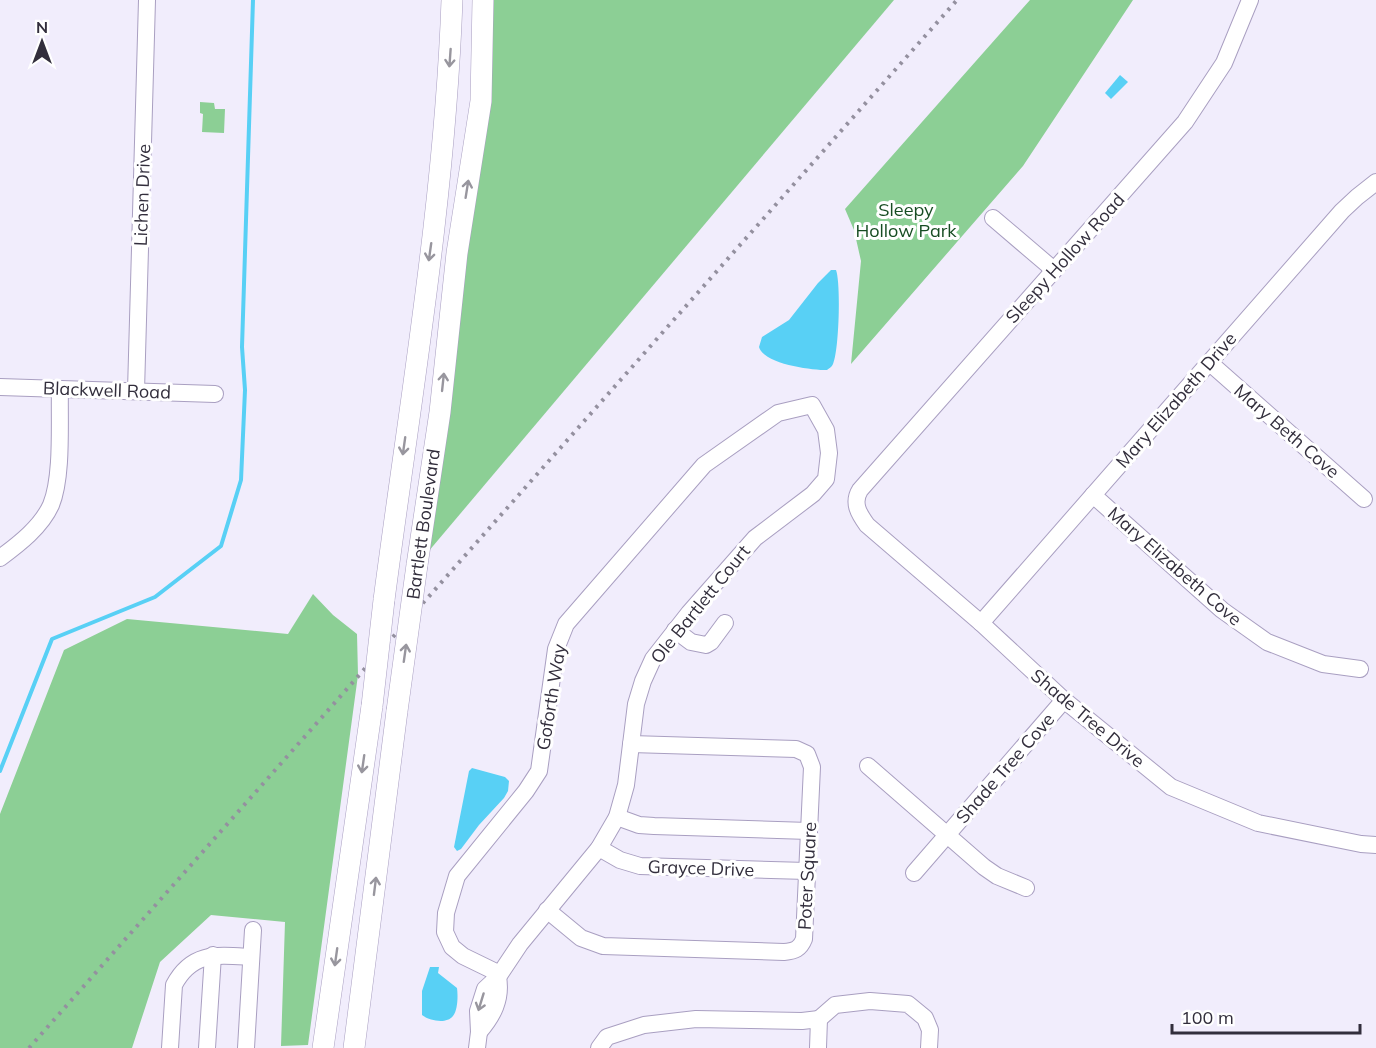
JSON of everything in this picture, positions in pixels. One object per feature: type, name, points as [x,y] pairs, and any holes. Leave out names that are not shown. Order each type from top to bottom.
[{"type":"main road","name":"Bartlett Boulevard","points":[[323,1048],[372,706],[434,223],[450,59],[452,0]]},
{"type":"main road","name":"Bartlett Boulevard","points":[[354,1048],[397,711],[440,412],[457,253],[481,101],[483,0]]},
{"type":"street","name":"Lichen Drive","points":[[136,391],[147,0]]},
{"type":"street","name":"Sleepy Hollow Road","points":[[856,500],[860,490],[1185,122],[1224,63],[1250,0]]},
{"type":"street","name":"Mary Elizabeth Drive","points":[[981,623],[1342,211],[1376,182]]},
{"type":"street","points":[[993,218],[1054,270]]},
{"type":"street","name":"Mary Beth Cove","points":[[1210,363],[1364,499]]},
{"type":"street","name":"Blackwell Road","points":[[0,387],[215,394]]},
{"type":"street","points":[[0,558],[32,531],[44,516],[52,500],[56,481],[60,388]]},
{"type":"street","name":"Ole Bartlett Court","points":[[478,1040],[495,1011],[500,994],[499,976],[509,957],[599,848],[617,817],[626,785],[636,704],[653,659],[675,630],[755,538],[813,494],[826,479],[829,453],[826,430],[812,405]]},
{"type":"street","name":"Goforth Way","points":[[499,976],[463,956],[452,947],[445,932],[446,913],[457,876],[526,791],[539,771],[556,649],[566,624],[704,465],[778,413],[812,405]]},
{"type":"street","name":"Mary Elizabeth Cove","points":[[1093,495],[1222,610],[1267,642],[1323,664],[1360,669]]},
{"type":"street","name":"Shade Tree Drive","points":[[856,500],[861,517],[867,525],[981,623],[1064,700],[1171,787],[1258,823],[1376,845]]},
{"type":"street","points":[[675,630],[691,642],[706,645],[711,642],[725,622]]},
{"type":"street","name":"Shade Tree Cove","points":[[914,873],[1064,700]]},
{"type":"street","name":"Poter Square","points":[[547,910],[581,938],[595,945],[793,951],[797,950],[804,939],[812,767],[811,760],[804,752],[796,749],[631,744]]},
{"type":"street","name":"Shade Tree Cove","points":[[868,766],[946,836],[997,876],[1026,888]]},
{"type":"street","points":[[617,817],[639,825],[809,831]]},
{"type":"street","name":"Grayce Drive","points":[[599,848],[620,860],[640,866],[807,872]]},
{"type":"street","points":[[246,1048],[253,930]]},
{"type":"street","points":[[170,1048],[174,985],[178,976],[199,958],[213,955],[251,957]]},
{"type":"street","points":[[207,1048],[213,955]]},
{"type":"street","points":[[599,1048],[607,1037],[644,1025],[696,1019],[802,1021],[819,1019],[835,1005],[870,1001],[908,1004],[925,1018],[930,1030],[929,1048]]},
{"type":"street","points":[[818,1048],[819,1019]]},
{"type":"green space","points":[[483,0],[894,0],[417,565]]},
{"type":"green space","name":"Sleepy Hollow Park","points":[[1030,0],[1133,0],[1023,166],[851,364],[861,261],[854,230],[845,209]]},
{"type":"green space","points":[[200,102],[214,103],[215,109],[225,109],[224,133],[202,132],[203,114],[200,113]]},
{"type":"green space","points":[[313,594],[333,615],[357,634],[358,675],[308,1045],[281,1046],[285,922],[211,915],[160,962],[132,1048],[0,1048],[0,814],[64,650],[127,619],[288,634]]},
{"type":"water","points":[[1120,75],[1128,82],[1111,99],[1105,93]]},
{"type":"water","points":[[831,270],[836,270],[838,277],[839,302],[837,346],[832,366],[827,370],[810,369],[769,358],[759,347],[762,337],[789,320]]},
{"type":"water","points":[[472,768],[505,777],[509,781],[508,791],[457,851],[454,847],[469,771]]},
{"type":"water","points":[[430,967],[439,967],[438,973],[457,988],[456,1010],[450,1019],[433,1020],[422,1015],[422,991]]},
{"type":"waterway","points":[[0,771],[52,639],[155,597],[221,546],[241,480],[245,390],[242,347],[253,0]]},
{"type":"railway","points":[[29,1048],[957,0]]}]
